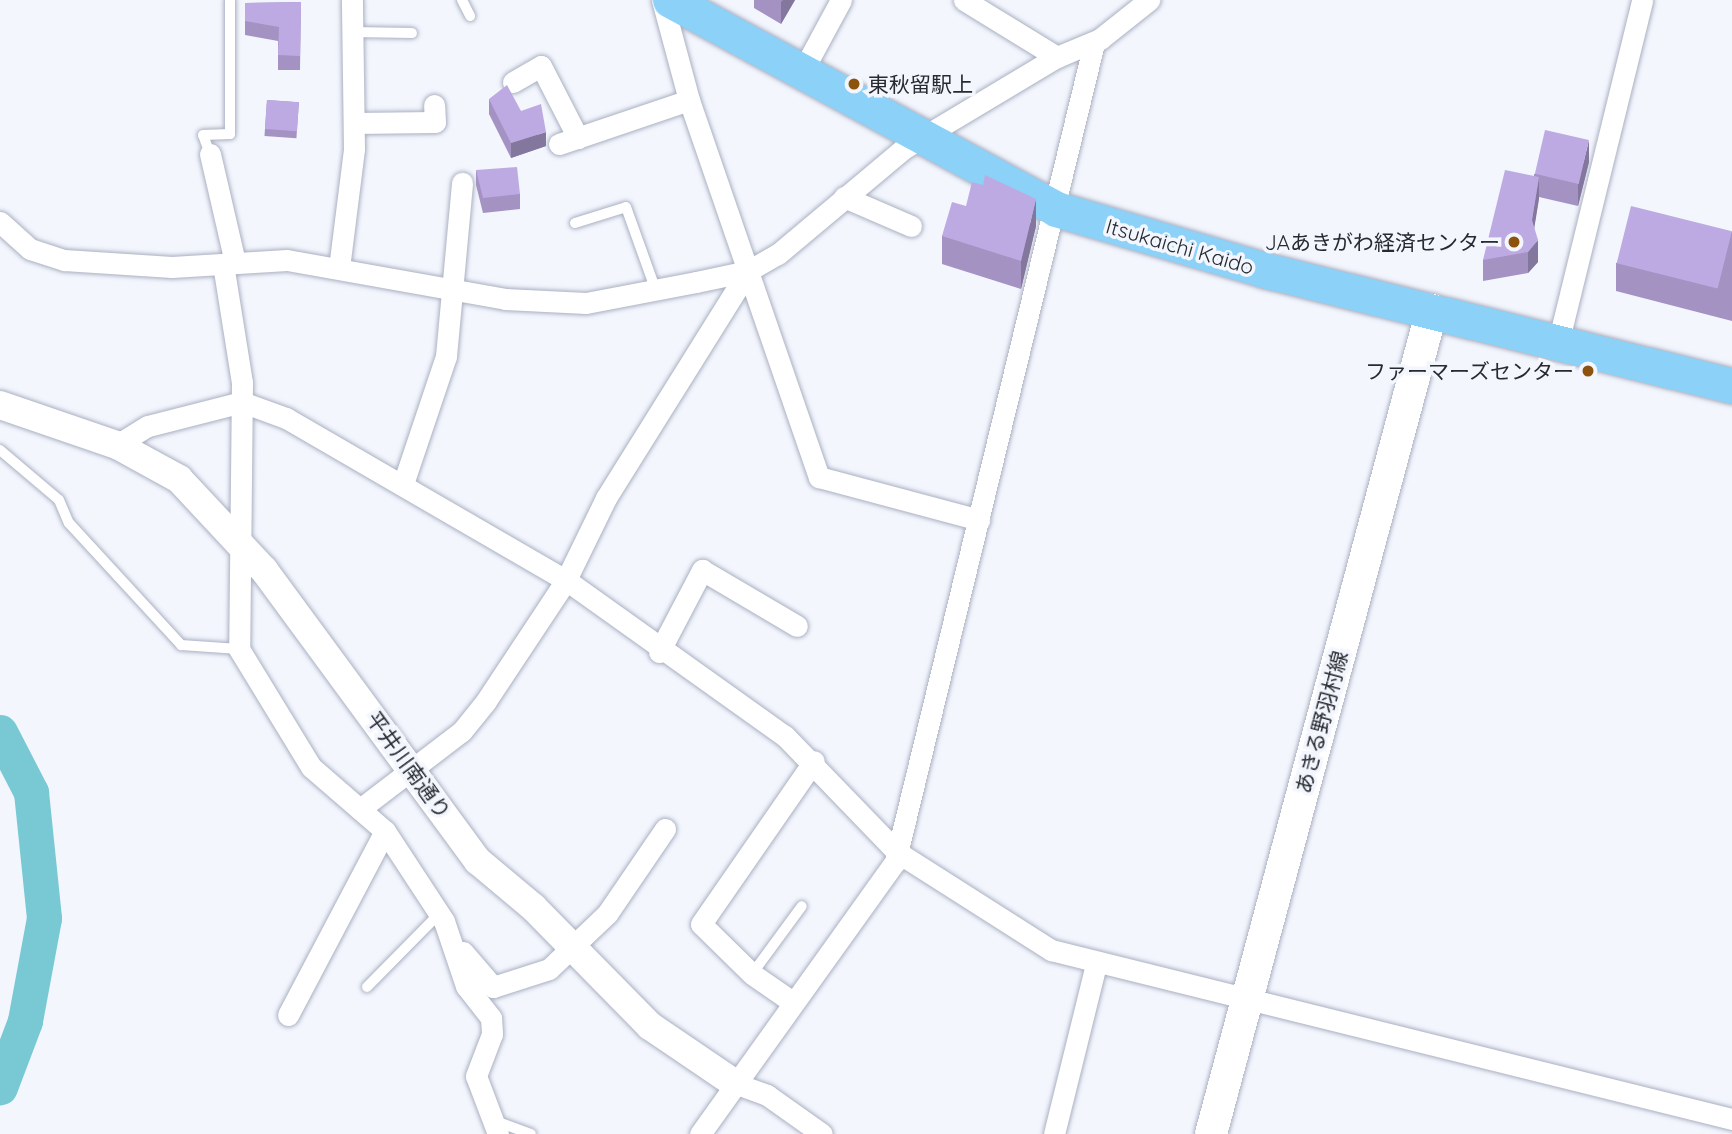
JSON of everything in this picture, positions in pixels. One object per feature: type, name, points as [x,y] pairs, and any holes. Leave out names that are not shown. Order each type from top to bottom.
[{"type":"main road","name":"Itsukaichi Kaido","points":[[670,0],[704,12],[802,72],[921,139],[1056,209],[1558,343],[1732,386]]},
{"type":"main road","name":"あきる野羽村線","points":[[1211,1134],[1432,310]]},
{"type":"street","points":[[340,268],[354,123],[352,0]]},
{"type":"street","points":[[662,0],[689,100],[819,477],[979,520]]},
{"type":"street","points":[[802,72],[841,0]]},
{"type":"street","points":[[964,0],[1057,57]]},
{"type":"street","points":[[360,809],[469,723],[566,580],[606,498],[748,271],[921,139],[1057,57],[1094,43],[1149,0]]},
{"type":"street","points":[[1558,343],[1642,0]]},
{"type":"street","points":[[699,1134],[897,852],[1056,209],[1094,43]]},
{"type":"street","points":[[513,82],[541,66],[568,141],[689,100]]},
{"type":"street","points":[[354,123],[435,122],[434,105]]},
{"type":"street","points":[[210,154],[229,263],[242,402],[239,649],[311,767],[385,831],[476,974],[493,987],[549,969],[607,914],[664,829]]},
{"type":"street","points":[[403,484],[446,356],[462,183]]},
{"type":"street","points":[[844,197],[911,226]]},
{"type":"street","points":[[0,222],[30,249],[57,259],[229,263],[287,260],[505,299],[586,303],[748,271]]},
{"type":"street","points":[[117,445],[148,426],[242,402],[286,418],[566,580],[659,652],[814,761],[897,852],[1051,950],[1096,964],[1732,1119]]},
{"type":"street","name":"平井川南通り","points":[[0,405],[117,445],[179,479],[241,542],[412,767],[478,860],[572,947],[650,1026],[734,1083],[767,1095],[808,1130]]},
{"type":"street","points":[[659,652],[702,570],[797,626]]},
{"type":"street","points":[[791,1001],[752,974],[701,924],[814,761]]},
{"type":"street","points":[[288,1015],[385,831]]},
{"type":"street","points":[[442,917],[466,986],[491,1018],[492,1034],[476,1076],[498,1128]]},
{"type":"street","points":[[1054,1134],[1096,964]]},
{"type":"lane","points":[[210,154],[203,135],[230,134],[230,0]]},
{"type":"lane","points":[[462,0],[470,16]]},
{"type":"lane","points":[[352,32],[412,33]]},
{"type":"lane","points":[[575,223],[626,207],[654,288]]},
{"type":"lane","points":[[0,450],[59,500],[69,523],[181,645],[239,649]]},
{"type":"lane","points":[[752,974],[802,906]]},
{"type":"lane","points":[[367,987],[442,917]]},
{"type":"lane","points":[[498,1128],[531,1134]]},
{"type":"building","points":[[301,2],[300,56],[278,55],[279,27],[245,21],[245,3]]},
{"type":"building","points":[[507,85],[521,111],[541,104],[546,132],[511,143],[489,99]]},
{"type":"building","points":[[267,100],[299,102],[297,131],[265,129]]},
{"type":"building","points":[[1545,130],[1589,140],[1579,184],[1535,174]]},
{"type":"building","points":[[517,167],[520,194],[483,198],[476,170]]},
{"type":"building","points":[[1505,170],[1539,177],[1532,220],[1538,240],[1528,252],[1483,260]]},
{"type":"building","points":[[985,175],[1036,199],[1021,261],[942,236],[952,202],[966,206],[972,182],[983,185]]},
{"type":"building","points":[[1631,206],[1732,231],[1718,288],[1617,263]]},
{"type":"waterway","points":[[0,732],[31,792],[44,918],[25,1021],[0,1087]]},
{"type":"place","name":"東秋留駅上","points":[[854,84]]},
{"type":"place","name":"JAあきがわ経済センター","points":[[1514,242]]},
{"type":"place","name":"ファーマーズセンター","points":[[1588,371]]}]
